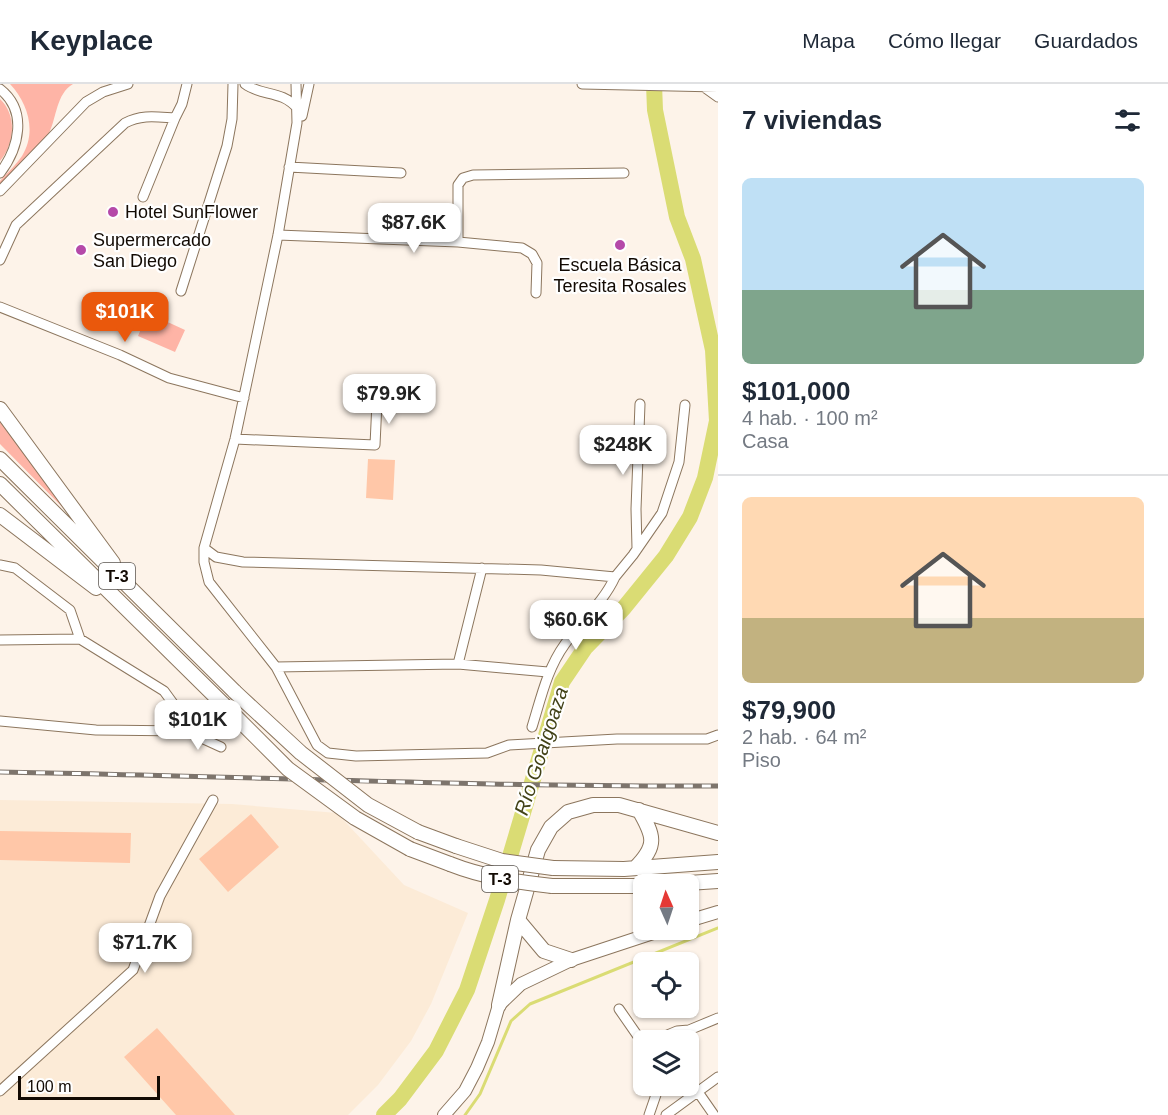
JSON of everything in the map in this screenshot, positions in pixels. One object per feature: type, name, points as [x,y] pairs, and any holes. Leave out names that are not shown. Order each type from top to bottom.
[{"type":"main road","points":[[0,409],[139,598]]},
{"type":"main road","name":"T-3","points":[[0,459],[235,692],[300,753],[368,805],[418,832],[502,861],[553,868],[635,868],[718,862]]},
{"type":"main road","name":"T-3","points":[[0,484],[288,769],[355,818],[410,849],[472,873],[552,886],[633,886]]},
{"type":"main road","points":[[0,515],[149,630]]},
{"type":"main road","name":"T-3","points":[[499,1005],[518,920],[538,850],[551,827],[568,812],[593,805],[619,805],[639,810]]},
{"type":"main road","points":[[639,810],[718,833]]},
{"type":"main road","points":[[635,868],[650,850],[652,841],[650,829],[639,810]]},
{"type":"main road","points":[[699,882],[718,881]]},
{"type":"main road","points":[[699,918],[718,912]]},
{"type":"main road","points":[[518,920],[544,951],[571,960]]},
{"type":"main road","points":[[444,1115],[465,1091],[477,1068],[488,1042],[499,1005],[521,984],[571,960],[633,940]]},
{"type":"street","points":[[0,191],[86,102],[104,92],[128,84]]},
{"type":"street","points":[[143,197],[182,104],[187,84]]},
{"type":"street","points":[[181,291],[227,146],[232,120],[233,84]]},
{"type":"street","points":[[245,84],[254,90],[278,94],[292,102],[298,109]]},
{"type":"street","points":[[296,84],[297,123],[278,235],[235,439],[204,548],[204,562],[209,582],[276,668],[317,745],[328,753],[356,756],[487,753],[509,746],[617,739],[706,739],[718,735]]},
{"type":"street","points":[[297,123],[302,116],[309,84]]},
{"type":"street","points":[[582,84],[718,87]]},
{"type":"street","points":[[704,87],[718,97]]},
{"type":"street","points":[[0,89],[8,95],[16,110],[18,126],[16,144],[9,161],[0,173]]},
{"type":"street","points":[[0,260],[16,225],[125,123],[145,116],[175,118]]},
{"type":"street","points":[[289,167],[401,173]]},
{"type":"street","points":[[458,243],[458,185],[463,178],[473,175],[624,172]]},
{"type":"street","points":[[278,235],[522,248],[532,254],[537,263],[536,293]]},
{"type":"street","points":[[0,307],[120,355],[169,378],[244,399]]},
{"type":"street","points":[[235,439],[375,445],[377,402]]},
{"type":"street","points":[[638,548],[636,510],[640,404]]},
{"type":"street","points":[[532,727],[548,672],[565,644],[609,590],[615,577],[662,513],[679,462],[685,405]]},
{"type":"street","points":[[204,548],[216,557],[243,562],[541,570],[615,577]]},
{"type":"street","points":[[0,565],[15,568],[70,610],[80,639]]},
{"type":"street","points":[[458,664],[482,568]]},
{"type":"street","points":[[0,640],[80,639],[164,691],[180,712],[186,731]]},
{"type":"street","points":[[276,668],[458,664],[548,672]]},
{"type":"street","points":[[0,721],[96,730],[186,731],[222,747]]},
{"type":"street","points":[[0,1091],[132,970],[160,896],[213,800]]},
{"type":"street","points":[[619,1009],[634,1030]]},
{"type":"street","points":[[689,1030],[718,1018]]},
{"type":"street","points":[[699,1091],[718,1077]]},
{"type":"street","points":[[699,1093],[714,1115]]},
{"type":"street","points":[[649,1115],[656,1096]]},
{"type":"street","points":[[666,1115],[692,1096]]},
{"type":"shaded area","points":[[10,84],[73,84],[63,94],[52,127],[44,141],[0,189],[0,181],[27,147],[30,128],[22,100]]},
{"type":"shaded area","points":[[0,99],[9,113],[12,129],[9,146],[0,161]]},
{"type":"shaded area","points":[[148,313],[185,330],[175,352],[138,336]]},
{"type":"shaded area","points":[[0,410],[76,521],[0,444]]},
{"type":"shaded area","points":[[0,800],[232,804],[337,813],[404,885],[468,913],[431,1004],[411,1041],[378,1085],[348,1115],[0,1115]]},
{"type":"building","points":[[368,459],[395,460],[393,500],[366,498]]},
{"type":"building","points":[[251,814],[279,847],[228,892],[199,859]]},
{"type":"building","points":[[0,831],[131,833],[130,863],[0,860]]},
{"type":"building","points":[[157,1028],[235,1115],[176,1115],[124,1057]]},
{"type":"waterway","name":"Río Goaigoaza","points":[[384,1115],[400,1099],[436,1051],[467,990],[497,900],[562,682],[585,648],[623,609],[666,556],[690,517],[705,478],[717,421],[713,350],[693,259],[677,217],[655,110],[654,84]]},
{"type":"waterway","points":[[465,1115],[480,1094],[511,1021],[530,1004],[718,928]]},
{"type":"railway","points":[[0,772],[449,783],[718,786]]},
{"type":"place","name":"Hotel SunFlower","points":[[113,212]]},
{"type":"place","name":"Escuela Básica Teresita Rosales","points":[[620,245]]},
{"type":"place","name":"Supermercado San Diego","points":[[81,250]]}]
